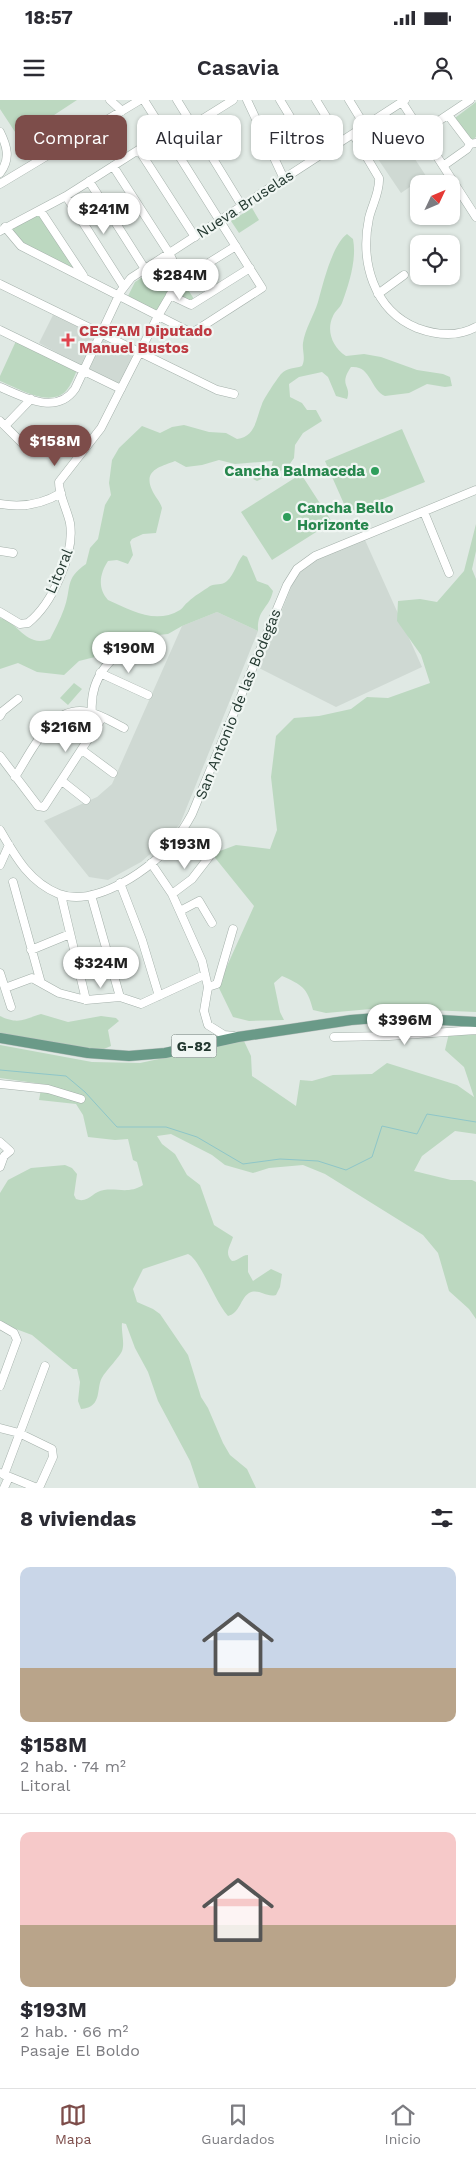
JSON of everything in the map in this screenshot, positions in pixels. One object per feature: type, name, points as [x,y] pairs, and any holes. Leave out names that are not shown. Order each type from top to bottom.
[{"type":"main road","name":"G-82","points":[[0,1038],[88,1053],[129,1056],[165,1053],[238,1037],[335,1021],[389,1018],[476,1022]]},
{"type":"street","points":[[110,100],[122,111]]},
{"type":"street","points":[[0,184],[140,100]]},
{"type":"street","points":[[144,100],[154,115]]},
{"type":"street","points":[[177,100],[186,115]]},
{"type":"street","points":[[209,115],[234,100]]},
{"type":"street","points":[[247,100],[284,178]]},
{"type":"street","points":[[280,100],[289,115]]},
{"type":"street","points":[[316,100],[325,115]]},
{"type":"street","points":[[349,100],[359,115]]},
{"type":"street","points":[[443,118],[470,100]]},
{"type":"street","points":[[403,101],[412,115]]},
{"type":"street","name":"Nueva Bruselas","points":[[382,115],[403,101]]},
{"type":"street","points":[[443,166],[473,144],[448,115]]},
{"type":"street","points":[[0,132],[8,157],[6,165],[0,173]]},
{"type":"street","name":"Nueva Bruselas","points":[[343,141],[353,134]]},
{"type":"street","points":[[137,151],[66,196],[3,229],[21,246],[192,333],[262,288],[182,160]]},
{"type":"street","points":[[145,160],[195,237]]},
{"type":"street","points":[[214,160],[242,206]]},
{"type":"street","name":"Nueva Bruselas","points":[[0,387],[46,404],[63,400],[75,389],[119,296],[131,278],[312,160]]},
{"type":"street","points":[[368,160],[379,178],[379,185],[369,222],[367,251],[370,276],[378,294],[392,313],[408,324],[423,330],[453,334],[476,328]]},
{"type":"street","points":[[439,160],[476,217]]},
{"type":"street","points":[[113,166],[169,253],[181,277]]},
{"type":"street","points":[[89,181],[145,269]]},
{"type":"street","points":[[66,196],[124,287]]},
{"type":"street","points":[[40,210],[84,278]]},
{"type":"street","points":[[181,277],[186,277],[236,246]]},
{"type":"street","points":[[170,296],[191,304],[250,268]]},
{"type":"street","points":[[378,294],[404,275]]},
{"type":"street","points":[[0,504],[32,505],[47,501],[60,493],[59,482],[101,428],[158,316],[181,277]]},
{"type":"street","points":[[0,284],[217,390],[234,394]]},
{"type":"street","points":[[0,330],[121,389]]},
{"type":"street","points":[[31,399],[2,423],[24,446],[27,443],[34,450],[46,439]]},
{"type":"street","name":"San Antonio de las Bodegas","points":[[0,831],[29,873],[42,885],[61,895],[91,896],[120,884],[151,863],[175,840],[197,804],[293,574],[315,556],[476,490]]},
{"type":"street","name":"Litoral","points":[[0,612],[20,624],[28,623],[39,611],[58,580],[67,558],[72,537],[68,515],[60,493]]},
{"type":"street","points":[[424,512],[448,573]]},
{"type":"street","points":[[0,551],[13,553]]},
{"type":"street","points":[[92,713],[93,691],[100,673],[118,654],[129,648],[146,643]]},
{"type":"street","points":[[100,673],[148,695]]},
{"type":"street","points":[[0,716],[3,711],[18,699]]},
{"type":"street","points":[[14,777],[53,721],[70,712],[92,713],[124,728]]},
{"type":"street","points":[[0,756],[14,777],[41,808],[46,806],[102,718]]},
{"type":"street","points":[[82,750],[113,773]]},
{"type":"street","points":[[62,781],[86,800]]},
{"type":"street","points":[[0,865],[9,845]]},
{"type":"street","points":[[172,894],[192,879],[209,856]]},
{"type":"street","points":[[151,863],[172,894],[202,961],[208,987],[204,1010],[208,1025],[224,1035],[238,1037]]},
{"type":"street","points":[[13,882],[41,983]]},
{"type":"street","points":[[120,884],[142,940],[159,996]]},
{"type":"street","points":[[61,895],[86,1000]]},
{"type":"street","points":[[91,896],[120,997]]},
{"type":"street","points":[[180,911],[199,901],[212,923]]},
{"type":"street","points":[[208,987],[217,984],[233,928]]},
{"type":"street","points":[[31,950],[70,934]]},
{"type":"street","points":[[0,973],[11,1007]]},
{"type":"street","points":[[5,988],[32,978],[59,993],[86,1000],[120,997],[141,1004],[204,975]]},
{"type":"street","points":[[334,1037],[370,1037],[476,1030]]},
{"type":"street","points":[[0,1084],[48,1089],[81,1099]]},
{"type":"street","points":[[0,1142],[10,1150],[4,1156],[0,1167]]},
{"type":"street","points":[[0,1325],[14,1333],[17,1340],[0,1386]]},
{"type":"street","points":[[4,1488],[4,1475],[45,1366]]},
{"type":"street","points":[[0,1428],[19,1433],[50,1447],[53,1451],[53,1457],[38,1488],[4,1475]]},
{"type":"shaded area","points":[[379,160],[416,160],[425,175],[410,175],[410,187],[401,193]]},
{"type":"shaded area","name":"CESFAM Diputado Manuel Bustos","points":[[53,315],[97,336],[82,366],[39,343]]},
{"type":"shaded area","points":[[103,340],[134,356],[120,384],[89,369]]},
{"type":"shaded area","points":[[365,540],[422,667],[336,707],[259,668],[294,580],[301,571],[319,557]]},
{"type":"shaded area","points":[[217,612],[258,631],[180,824],[164,842],[141,862],[108,880],[89,877],[44,821],[97,797],[112,784],[182,626]]},
{"type":"green space","points":[[0,100],[77,100],[54,115],[15,115],[15,132],[0,109]]},
{"type":"green space","points":[[476,102],[476,137],[472,140],[469,139],[455,118]]},
{"type":"green space","points":[[252,208],[259,220],[239,233],[231,221]]},
{"type":"green space","points":[[39,215],[75,270],[24,244],[11,229]]},
{"type":"green space","points":[[347,234],[353,239],[352,271],[342,303],[334,314],[330,327],[332,338],[337,348],[346,356],[364,354],[381,357],[417,370],[443,374],[450,377],[452,386],[445,387],[427,384],[409,393],[385,396],[376,388],[367,373],[358,367],[351,367],[345,382],[348,391],[347,399],[336,396],[328,377],[322,372],[299,377],[289,384],[290,397],[302,403],[307,410],[316,410],[322,421],[303,433],[295,445],[294,458],[287,468],[257,481],[253,479],[271,469],[273,461],[235,464],[219,460],[186,467],[175,461],[154,470],[151,474],[150,483],[162,508],[156,533],[143,534],[132,539],[130,542],[133,555],[128,564],[117,560],[108,561],[103,570],[101,586],[108,600],[134,612],[161,616],[180,610],[210,586],[225,583],[232,575],[243,555],[247,557],[257,581],[268,585],[273,591],[269,602],[259,618],[258,631],[217,612],[182,626],[168,634],[128,638],[111,644],[95,657],[79,661],[64,675],[37,672],[18,663],[0,669],[0,618],[7,620],[34,640],[50,639],[64,609],[71,579],[86,564],[90,548],[98,539],[105,505],[111,495],[109,483],[112,460],[119,448],[142,426],[160,433],[172,427],[184,425],[209,432],[226,433],[237,439],[248,435],[252,431],[263,401],[281,374],[289,369],[302,366],[304,360],[303,343],[325,275],[337,247]]},
{"type":"green space","points":[[169,260],[194,299],[190,302],[170,292],[157,313],[128,296],[135,282]]},
{"type":"green space","points":[[16,341],[77,370],[66,391],[59,396],[51,398],[42,397],[24,392],[0,381],[0,376]]},
{"type":"green space","name":"Cancha Balmaceda","points":[[402,429],[425,482],[348,513],[325,461]]},
{"type":"green space","name":"Cancha Bello Horizonte","points":[[301,474],[332,522],[272,560],[241,512]]},
{"type":"green space","points":[[476,524],[476,551],[472,569],[476,579],[476,1012],[382,1008],[326,1013],[313,1010],[303,988],[282,976],[274,983],[280,1012],[284,1020],[249,1021],[233,1017],[218,986],[254,906],[212,854],[236,845],[270,849],[277,830],[271,777],[276,736],[294,718],[319,716],[351,709],[367,697],[388,698],[430,683],[421,655],[397,621],[398,601],[420,599],[437,602],[464,571]]},
{"type":"green space","points":[[74,683],[82,689],[68,705],[60,698]]},
{"type":"green space","points":[[41,1014],[68,1022],[101,1016],[116,1018],[119,1021],[108,1030],[111,1046],[99,1051],[0,1034],[0,1016],[17,1021]]},
{"type":"green space","points":[[449,1033],[476,1035],[476,1134],[455,1131],[422,1156],[414,1171],[451,1180],[472,1180],[476,1182],[476,1319],[469,1309],[449,1291],[438,1253],[423,1235],[325,1174],[303,1165],[269,1168],[253,1173],[225,1165],[212,1155],[171,1134],[157,1136],[162,1144],[175,1154],[187,1175],[200,1185],[214,1225],[233,1237],[228,1253],[232,1261],[248,1255],[248,1272],[253,1281],[271,1269],[282,1274],[280,1287],[276,1295],[272,1296],[256,1292],[249,1293],[238,1309],[228,1316],[203,1272],[188,1254],[143,1269],[133,1289],[137,1302],[160,1314],[188,1355],[201,1397],[208,1408],[223,1443],[230,1455],[247,1469],[256,1488],[199,1488],[190,1461],[158,1401],[148,1372],[135,1348],[126,1324],[122,1323],[122,1351],[103,1376],[96,1401],[93,1405],[81,1409],[78,1401],[80,1382],[77,1369],[73,1369],[32,1335],[0,1323],[0,1193],[8,1180],[31,1168],[65,1165],[72,1168],[77,1174],[74,1195],[76,1199],[80,1200],[87,1199],[100,1191],[128,1190],[143,1185],[137,1162],[133,1160],[128,1139],[115,1140],[88,1137],[83,1115],[76,1104],[39,1100],[42,1084],[0,1078],[0,1045],[92,1062],[140,1063],[244,1041],[251,1056],[252,1076],[296,1106],[300,1080],[312,1081],[333,1075],[372,1074],[387,1063],[457,1085],[474,1097],[464,1067],[445,1050]]},
{"type":"waterway","points":[[0,1070],[66,1076],[85,1092],[117,1127],[166,1127],[197,1137],[243,1164],[280,1159],[318,1161],[346,1170],[372,1157],[382,1126],[417,1134],[427,1114],[476,1122]]},
{"type":"place","name":"CESFAM Diputado Manuel Bustos","points":[[68,340]]},
{"type":"place","name":"Cancha Balmaceda","points":[[375,471]]},
{"type":"place","name":"Cancha Bello Horizonte","points":[[287,517]]}]
